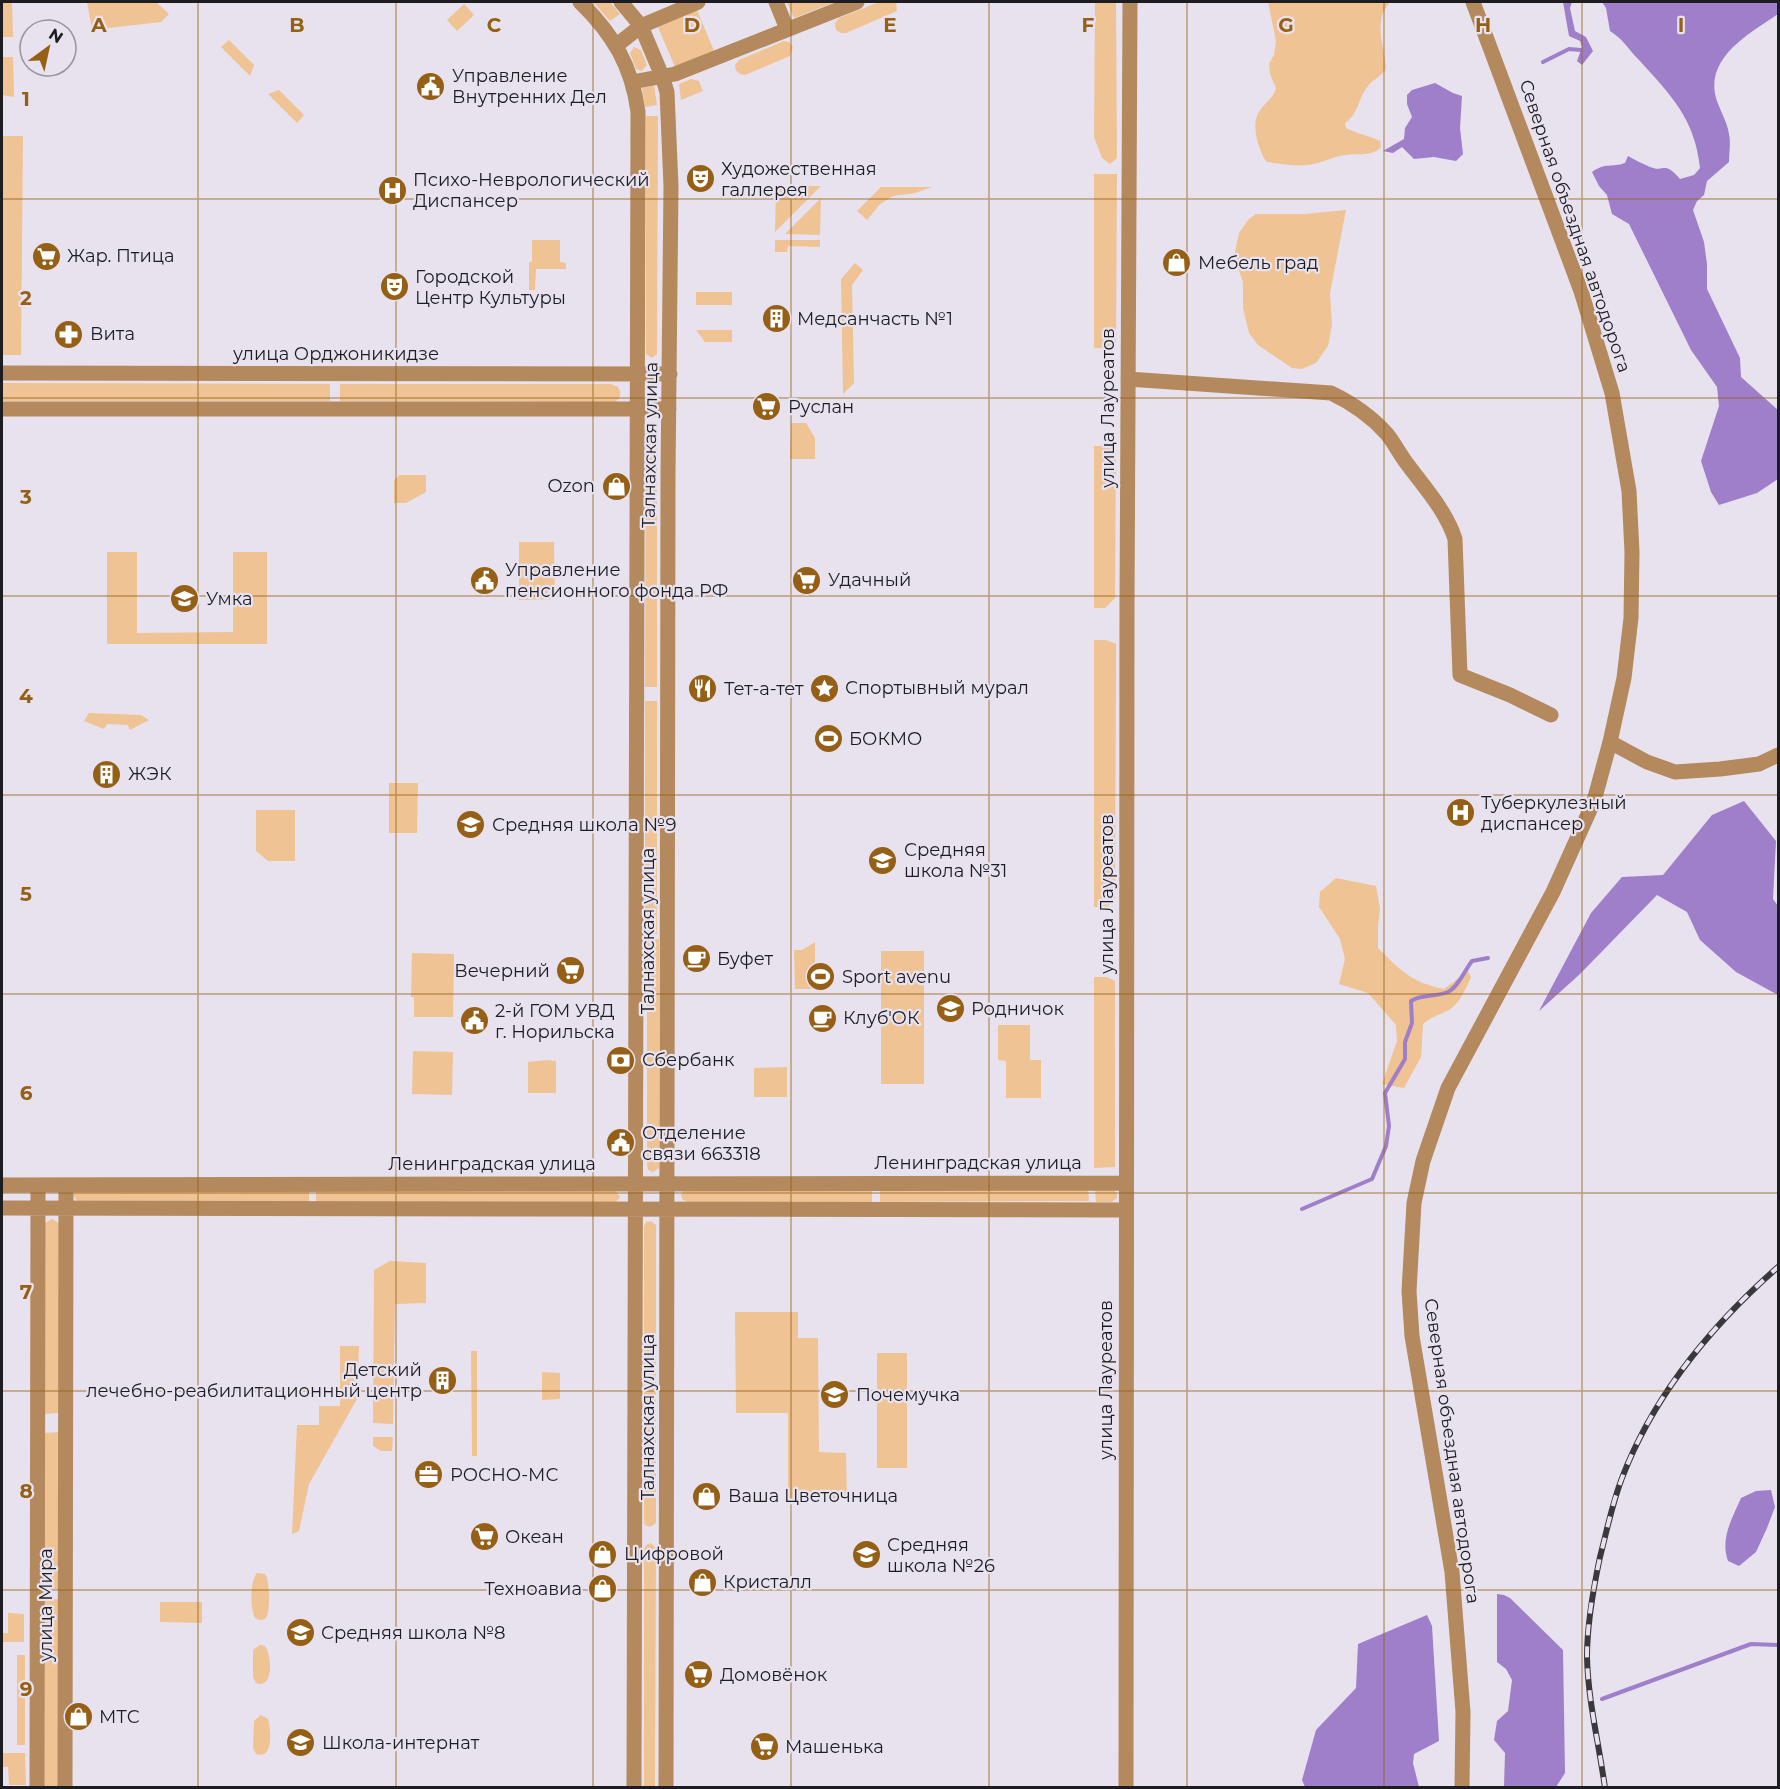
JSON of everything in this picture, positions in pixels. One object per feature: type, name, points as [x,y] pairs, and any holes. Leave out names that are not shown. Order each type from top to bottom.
[{"type":"street","name":"Талнахская улица","points":[[580,2],[617,45],[632,82],[638,112],[634,1788]]},
{"type":"street","name":"Талнахская улица","points":[[621,2],[641,26],[667,92],[671,186],[666,1788]]},
{"type":"street","points":[[617,45],[641,26],[698,2]]},
{"type":"street","points":[[776,2],[787,29]]},
{"type":"street","points":[[632,82],[675,74],[857,2]]},
{"type":"street","name":"улица Лауреатов","points":[[1126,1788],[1130,2]]},
{"type":"street","name":"Северная объездная автодорога","points":[[1462,1788],[1463,1712],[1452,1572],[1412,1336],[1409,1291],[1414,1203],[1423,1161],[1448,1088],[1517,961],[1573,849],[1594,801],[1624,678],[1631,618],[1632,552],[1629,491],[1612,393],[1581,291],[1473,2]]},
{"type":"street","name":"улица Орджоникидзе","points":[[2,373],[670,374]]},
{"type":"street","points":[[1128,379],[1331,393],[1349,402],[1368,416],[1386,434],[1427,488],[1455,539],[1460,675],[1510,695],[1551,715]]},
{"type":"street","points":[[2,409],[669,409]]},
{"type":"street","points":[[1610,742],[1647,762],[1675,772],[1759,764],[1779,755]]},
{"type":"street","name":"Ленинградская улица","points":[[2,1185],[1126,1183]]},
{"type":"street","name":"улица Мира","points":[[37,1788],[38,1185]]},
{"type":"street","name":"улица Мира","points":[[65,1788],[66,1185]]},
{"type":"street","points":[[2,1208],[1126,1210]]},
{"type":"street","points":[[37,1423],[65,1423]]},
{"type":"shaded area","points":[[2,2],[12,2],[13,37],[2,37]]},
{"type":"shaded area","points":[[87,2],[156,2],[169,14],[161,22],[92,30]]},
{"type":"shaded area","points":[[593,2],[610,2],[620,14],[610,21]]},
{"type":"shaded area","points":[[787,2],[835,2],[794,18]]},
{"type":"shaded area","points":[[879,2],[896,2],[897,11],[846,33],[836,30],[835,23],[839,18]]},
{"type":"shaded area","points":[[1095,2],[1116,2],[1117,158],[1110,164],[1102,158],[1094,137]]},
{"type":"shaded area","points":[[1268,2],[1390,2],[1382,18],[1381,26],[1386,69],[1368,86],[1356,111],[1345,123],[1346,128],[1380,141],[1381,147],[1369,153],[1339,156],[1306,165],[1267,162],[1259,146],[1255,127],[1259,112],[1276,88],[1270,74],[1269,64],[1274,55],[1276,41]]},
{"type":"shaded area","points":[[1563,2],[1572,2],[1570,8],[1575,31],[1586,37],[1593,51],[1582,65],[1577,61],[1582,47],[1580,41],[1569,36]]},
{"type":"shaded area","points":[[1602,2],[1778,2],[1778,14],[1734,46],[1718,68],[1715,94],[1728,129],[1729,162],[1707,181],[1704,195],[1697,201],[1693,210],[1704,242],[1707,289],[1740,358],[1741,377],[1778,410],[1778,479],[1757,493],[1719,505],[1711,492],[1701,461],[1719,406],[1717,387],[1691,350],[1629,224],[1612,214],[1607,195],[1592,172],[1601,167],[1625,163],[1628,156],[1650,167],[1667,168],[1680,179],[1694,175],[1700,168],[1697,151],[1693,135],[1680,109],[1622,41],[1610,31],[1606,8]]},
{"type":"shaded area","points":[[464,4],[474,15],[457,31],[447,20]]},
{"type":"shaded area","points":[[697,10],[714,51],[675,67],[658,27]]},
{"type":"shaded area","points":[[229,40],[254,65],[250,76],[221,47]]},
{"type":"shaded area","points":[[784,41],[789,42],[793,47],[790,56],[745,75],[737,71],[735,65],[739,60]]},
{"type":"shaded area","points":[[634,47],[641,50],[647,65],[642,71],[636,69],[630,53]]},
{"type":"shaded area","points":[[2,57],[13,57],[14,97],[2,95]]},
{"type":"shaded area","points":[[691,79],[699,81],[703,91],[681,100],[679,84]]},
{"type":"shaded area","points":[[1435,83],[1462,96],[1460,128],[1463,154],[1456,161],[1434,157],[1414,159],[1402,147],[1393,153],[1383,151],[1404,139],[1405,128],[1412,117],[1407,104],[1407,95],[1412,90]]},
{"type":"shaded area","points":[[654,85],[657,105],[645,107],[642,88]]},
{"type":"shaded area","points":[[279,90],[304,115],[297,123],[268,94]]},
{"type":"shaded area","points":[[646,116],[658,116],[657,354],[652,358],[646,354]]},
{"type":"shaded area","points":[[2,136],[23,136],[21,355],[2,355]]},
{"type":"shaded area","points":[[1094,174],[1117,174],[1116,348],[1094,348]]},
{"type":"shaded area","points":[[780,186],[821,186],[775,232],[776,189]]},
{"type":"shaded area","points":[[881,187],[932,187],[915,193],[893,196],[880,204],[867,220],[857,211]]},
{"type":"shaded area","points":[[821,198],[820,235],[785,234]]},
{"type":"shaded area","points":[[1346,210],[1330,293],[1332,325],[1328,346],[1316,363],[1302,369],[1292,368],[1258,345],[1249,333],[1243,308],[1243,282],[1234,257],[1239,233],[1248,220],[1256,214],[1305,214]]},
{"type":"shaded area","points":[[532,240],[560,240],[560,262],[566,263],[566,269],[536,269],[535,290],[529,290],[529,262],[532,262]]},
{"type":"shaded area","points":[[775,240],[820,240],[820,247],[788,246],[787,252],[775,252]]},
{"type":"shaded area","points":[[855,263],[863,270],[852,285],[854,383],[843,394],[841,279]]},
{"type":"shaded area","points":[[696,292],[732,292],[732,305],[696,305]]},
{"type":"shaded area","points":[[696,330],[732,330],[732,342],[705,342]]},
{"type":"shaded area","points":[[2,383],[330,384],[330,401],[2,401]]},
{"type":"shaded area","points":[[340,384],[611,384],[618,387],[620,394],[614,402],[340,401]]},
{"type":"shaded area","points":[[791,423],[806,423],[815,438],[815,459],[790,459]]},
{"type":"shaded area","points":[[652,427],[657,432],[657,687],[645,687],[646,433],[647,429]]},
{"type":"shaded area","points":[[1094,446],[1116,446],[1115,598],[1105,608],[1094,608]]},
{"type":"shaded area","points":[[400,475],[426,475],[426,492],[406,503],[394,503],[394,480]]},
{"type":"shaded area","points":[[519,542],[554,542],[555,599],[519,600]]},
{"type":"shaded area","points":[[107,552],[137,552],[137,633],[233,632],[233,552],[267,552],[267,644],[107,644]]},
{"type":"shaded area","points":[[1094,640],[1106,640],[1116,644],[1115,898],[1108,907],[1094,907]]},
{"type":"shaded area","points":[[645,701],[657,701],[657,934],[645,933]]},
{"type":"shaded area","points":[[89,713],[141,715],[149,720],[130,730],[128,725],[107,724],[104,729],[84,721]]},
{"type":"shaded area","points":[[389,783],[418,783],[417,833],[389,833]]},
{"type":"shaded area","points":[[1744,801],[1776,841],[1773,899],[1778,906],[1778,995],[1736,972],[1700,940],[1687,912],[1657,895],[1580,974],[1539,1011],[1591,913],[1622,877],[1663,875],[1712,815]]},
{"type":"shaded area","points":[[256,810],[295,810],[295,861],[268,861],[256,851]]},
{"type":"shaded area","points":[[1336,878],[1376,886],[1380,909],[1378,948],[1407,974],[1423,983],[1444,989],[1468,971],[1471,977],[1453,1007],[1423,1024],[1421,1057],[1404,1088],[1382,1084],[1397,1041],[1396,1025],[1368,993],[1339,984],[1345,959],[1340,939],[1319,907],[1320,892]]},
{"type":"shaded area","points":[[647,939],[659,939],[659,1168],[653,1172],[648,1170],[647,1165]]},
{"type":"shaded area","points":[[815,942],[815,989],[795,989],[794,950],[802,950]]},
{"type":"shaded area","points":[[881,951],[924,951],[924,1084],[881,1084]]},
{"type":"shaded area","points":[[412,953],[454,954],[453,1017],[414,1017],[414,997],[411,997]]},
{"type":"shaded area","points":[[1094,977],[1107,977],[1115,981],[1115,1167],[1094,1168]]},
{"type":"shaded area","points":[[998,1025],[1030,1025],[1030,1060],[1041,1060],[1041,1098],[1006,1098],[1006,1061],[998,1060]]},
{"type":"shaded area","points":[[413,1051],[453,1052],[452,1095],[412,1094]]},
{"type":"shaded area","points":[[556,1061],[556,1093],[528,1093],[528,1062]]},
{"type":"shaded area","points":[[787,1067],[787,1097],[754,1097],[754,1068]]},
{"type":"shaded area","points":[[872,1189],[872,1202],[688,1202],[683,1200],[681,1195],[684,1190]]},
{"type":"shaded area","points":[[880,1189],[1088,1189],[1089,1201],[880,1202]]},
{"type":"shaded area","points":[[1095,1189],[1114,1190],[1117,1198],[1112,1202],[1096,1202]]},
{"type":"shaded area","points":[[309,1190],[309,1202],[77,1201],[73,1195],[76,1191]]},
{"type":"shaded area","points":[[316,1190],[616,1191],[620,1197],[616,1202],[316,1202]]},
{"type":"shaded area","points":[[52,1219],[59,1223],[60,1413],[43,1414],[45,1223]]},
{"type":"shaded area","points":[[651,1221],[656,1225],[656,1523],[650,1527],[645,1525],[644,1521],[644,1227],[646,1222]]},
{"type":"shaded area","points":[[390,1261],[426,1263],[426,1303],[395,1304],[393,1424],[373,1423],[374,1270]]},
{"type":"shaded area","points":[[735,1312],[798,1312],[798,1338],[818,1338],[819,1452],[846,1453],[847,1499],[788,1499],[788,1413],[736,1413]]},
{"type":"shaded area","points":[[340,1346],[359,1346],[357,1399],[309,1484],[299,1531],[292,1534],[297,1425],[319,1425],[319,1406],[340,1406]]},
{"type":"shaded area","points":[[471,1351],[477,1351],[477,1456],[472,1456]]},
{"type":"shaded area","points":[[877,1353],[907,1353],[907,1468],[877,1468]]},
{"type":"shaded area","points":[[542,1372],[560,1373],[560,1399],[542,1400]]},
{"type":"shaded area","points":[[60,1432],[59,1589],[43,1590],[43,1433]]},
{"type":"shaded area","points":[[373,1437],[393,1437],[392,1451],[381,1451],[373,1446]]},
{"type":"shaded area","points":[[1771,1490],[1775,1507],[1756,1552],[1739,1566],[1728,1561],[1726,1536],[1741,1498],[1756,1491]]},
{"type":"shaded area","points":[[651,1543],[656,1548],[655,1787],[644,1788],[644,1549]]},
{"type":"shaded area","points":[[257,1573],[265,1574],[269,1590],[267,1616],[261,1620],[255,1618],[253,1614],[252,1588]]},
{"type":"shaded area","points":[[1497,1594],[1510,1598],[1563,1650],[1565,1773],[1556,1787],[1504,1787],[1505,1753],[1494,1740],[1497,1721],[1508,1711],[1512,1680],[1506,1669],[1497,1662]]},
{"type":"shaded area","points":[[43,1599],[59,1599],[59,1787],[42,1788]]},
{"type":"shaded area","points":[[160,1602],[202,1602],[202,1623],[160,1622]]},
{"type":"shaded area","points":[[8,1613],[24,1614],[24,1642],[2,1642],[2,1633],[8,1633]]},
{"type":"shaded area","points":[[1427,1615],[1432,1626],[1439,1741],[1414,1754],[1413,1763],[1419,1787],[1305,1787],[1302,1780],[1316,1730],[1356,1688],[1358,1644]]},
{"type":"shaded area","points":[[260,1645],[265,1646],[270,1664],[269,1677],[262,1684],[256,1683],[253,1677],[253,1650]]},
{"type":"shaded area","points":[[17,1655],[25,1655],[25,1745],[17,1745]]},
{"type":"shaded area","points":[[261,1715],[268,1719],[270,1730],[270,1743],[266,1753],[262,1755],[256,1754],[253,1748],[254,1721]]},
{"type":"shaded area","points":[[2,1753],[25,1753],[26,1785],[9,1785],[8,1767],[2,1767]]},
{"type":"waterway","points":[[1543,62],[1569,49],[1581,50]]},
{"type":"waterway","points":[[1302,1209],[1372,1179],[1386,1146],[1389,1126],[1385,1093],[1405,1059],[1405,1042],[1412,1023],[1411,1001],[1452,990],[1472,961],[1488,958]]},
{"type":"waterway","points":[[1602,1699],[1751,1644],[1778,1645]]},
{"type":"railway","points":[[1605,1788],[1589,1690],[1587,1644],[1597,1569],[1618,1488],[1635,1447],[1651,1418],[1687,1363],[1730,1313],[1778,1267]]},
{"type":"place","name":"Управление Внутренних Дел","points":[[431,86]]},
{"type":"place","name":"Художественная галлерея","points":[[700,179]]},
{"type":"place","name":"Психо-Неврологический Диспансер","points":[[392,190]]},
{"type":"place","name":"Жар. Птица","points":[[46,256]]},
{"type":"place","name":"Мебель град","points":[[1177,263]]},
{"type":"place","name":"Городской Центр Культуры","points":[[394,287]]},
{"type":"place","name":"Медсанчасть №1","points":[[776,319]]},
{"type":"place","name":"Вита","points":[[69,334]]},
{"type":"place","name":"Руслан","points":[[767,407]]},
{"type":"place","name":"Ozon","points":[[616,486]]},
{"type":"place","name":"Управление пенсионного фонда РФ","points":[[484,580]]},
{"type":"place","name":"Удачный","points":[[807,580]]},
{"type":"place","name":"Умка","points":[[185,599]]},
{"type":"place","name":"Спортывный мурал","points":[[824,688]]},
{"type":"place","name":"Тет-а-тет","points":[[703,689]]},
{"type":"place","name":"БОКМО","points":[[828,739]]},
{"type":"place","name":"ЖЭК","points":[[107,774]]},
{"type":"place","name":"Туберкулезный диспансер","points":[[1460,813]]},
{"type":"place","name":"Средняя школа №9","points":[[471,825]]},
{"type":"place","name":"Средняя школа №31","points":[[883,860]]},
{"type":"place","name":"Буфет","points":[[696,959]]},
{"type":"place","name":"Вечерний","points":[[571,971]]},
{"type":"place","name":"Sport avenu","points":[[821,977]]},
{"type":"place","name":"Родничок","points":[[950,1009]]},
{"type":"place","name":"Клуб'ОК","points":[[822,1018]]},
{"type":"place","name":"2-й ГОМ УВД г. Норильска","points":[[474,1021]]},
{"type":"place","name":"Сбербанк","points":[[621,1060]]},
{"type":"place","name":"Отделение связи 663318","points":[[621,1143]]},
{"type":"place","name":"Детский лечебно-реабилитационный центр","points":[[443,1380]]},
{"type":"place","name":"Почемучка","points":[[835,1395]]},
{"type":"place","name":"РОСНО-МС","points":[[429,1475]]},
{"type":"place","name":"Ваша Цветочница","points":[[707,1496]]},
{"type":"place","name":"Океан","points":[[484,1537]]},
{"type":"place","name":"Цифровой","points":[[603,1554]]},
{"type":"place","name":"Средняя школа №26","points":[[866,1555]]},
{"type":"place","name":"Кристалл","points":[[702,1582]]},
{"type":"place","name":"Техноавиа","points":[[603,1589]]},
{"type":"place","name":"Средняя школа №8","points":[[300,1633]]},
{"type":"place","name":"Домовёнок","points":[[699,1675]]},
{"type":"place","name":"МТС","points":[[78,1717]]},
{"type":"place","name":"Школа-интернат","points":[[301,1743]]},
{"type":"place","name":"Машенька","points":[[764,1747]]}]
